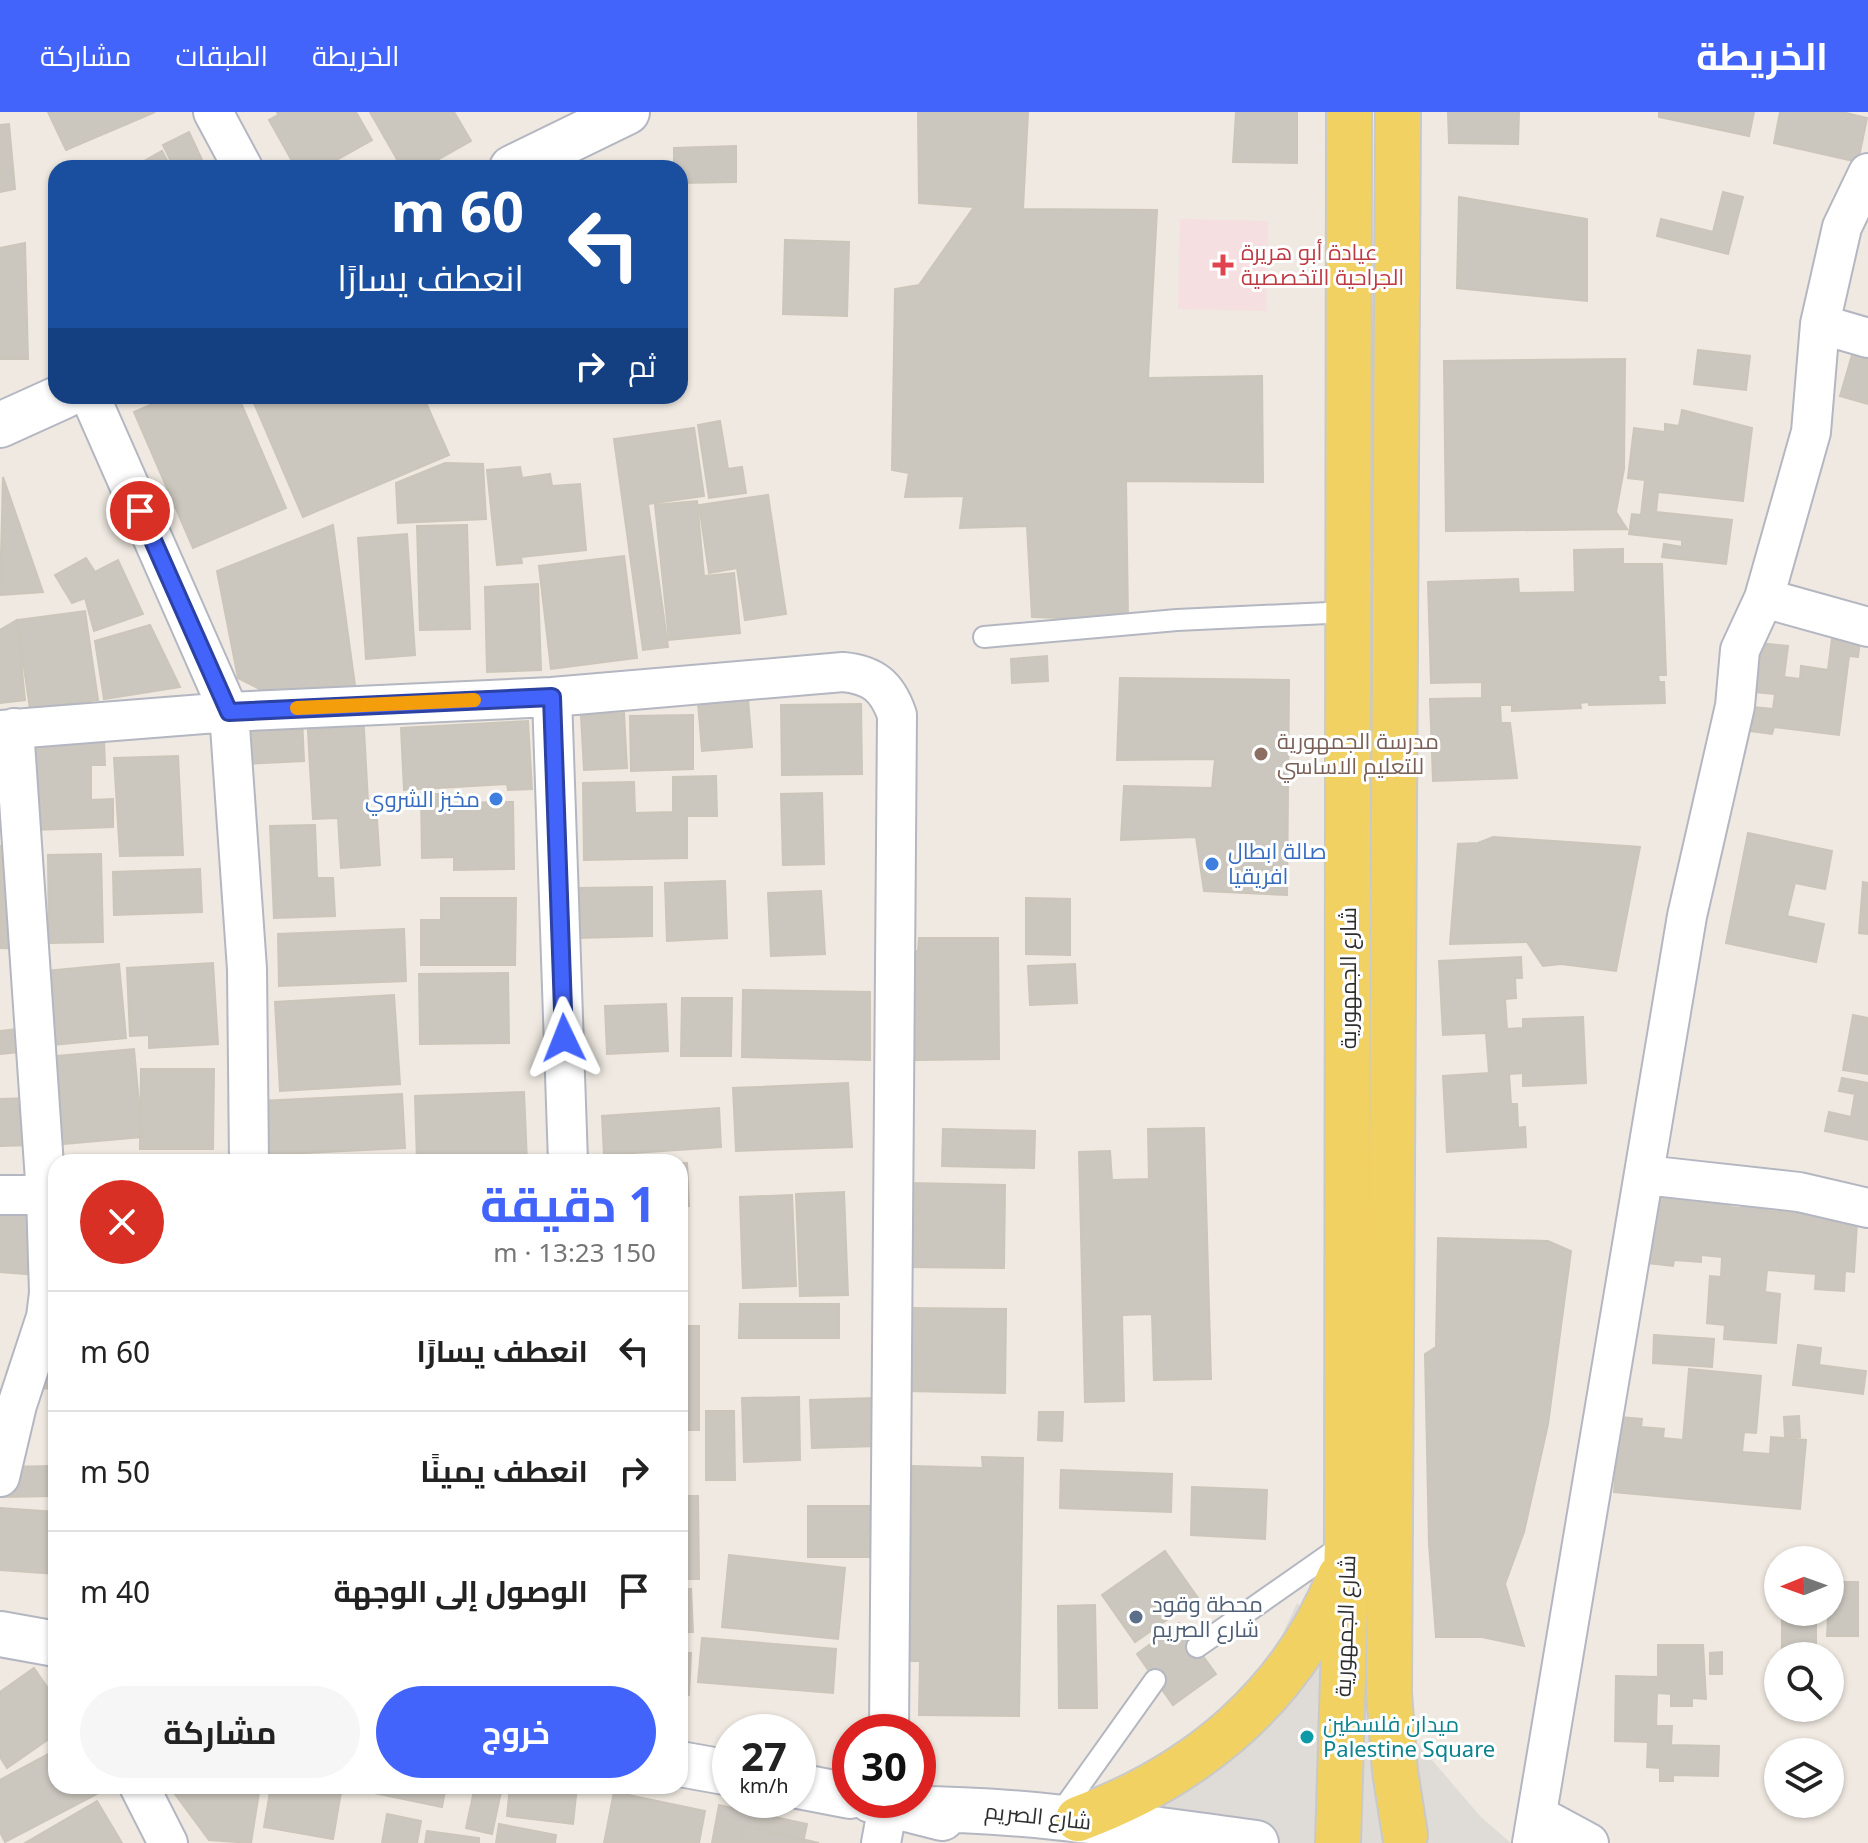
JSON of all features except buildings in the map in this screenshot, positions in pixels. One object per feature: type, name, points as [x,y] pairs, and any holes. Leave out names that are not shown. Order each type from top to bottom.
[{"type":"main road","name":"شارع الجمهورية","points":[[1338,1843],[1347,1551],[1349,112]]},
{"type":"main road","name":"شارع الجمهورية","points":[[1398,112],[1389,1693],[1395,1771],[1412,1839]]},
{"type":"main road","points":[[1068,1817],[1144,1791],[1193,1762],[1258,1706],[1310,1637],[1347,1551]]},
{"type":"main road","points":[[1338,1843],[1358,1833],[1382,1829],[1412,1839]]},
{"type":"street","points":[[213,112],[239,160]]},
{"type":"street","points":[[528,160],[627,112]]},
{"type":"street","points":[[1589,1843],[1535,1830],[1687,916],[1735,706],[1740,650],[1764,598],[1811,432],[1820,324],[1842,227],[1868,173]]},
{"type":"street","points":[[1820,324],[1868,338]]},
{"type":"street","points":[[0,425],[48,403]]},
{"type":"street","points":[[94,404],[229,712],[247,969],[249,1154]]},
{"type":"street","points":[[1764,598],[1868,627]]},
{"type":"street","points":[[48,1163],[7,729],[229,712],[552,697],[843,672],[862,674],[879,683],[891,697],[897,715],[889,1714]]},
{"type":"street","points":[[552,697],[568,1154]]},
{"type":"street","points":[[1645,1175],[1799,1192],[1868,1208]]},
{"type":"street","points":[[0,1195],[48,1195]]},
{"type":"street","points":[[0,1477],[17,1405],[46,1317],[48,1268]]},
{"type":"street","points":[[0,1634],[48,1643]]},
{"type":"street","points":[[688,1765],[712,1770]]},
{"type":"street","points":[[143,1794],[168,1843]]},
{"type":"street","name":"شارع الصريم","points":[[936,1811],[1068,1817],[1256,1843]]},
{"type":"street","name":"شارع الصريم","points":[[922,1818],[1023,1843]]},
{"type":"lane","points":[[984,637],[1177,620],[1349,612]]},
{"type":"lane","points":[[1197,1647],[1347,1551]]},
{"type":"lane","points":[[1068,1817],[1155,1680]]},
{"type":"shaded area","name":"عيادة أبو هريرة الجراحية التخصصية","points":[[1180,219],[1268,221],[1266,311],[1178,309]]},
{"type":"shaded area","name":"ميدان فلسطين Palestine Square","points":[[1297,1603],[1481,1817],[1511,1843],[1152,1843],[1150,1783],[1256,1691]]},
{"type":"slow traffic","points":[[297,708],[474,700]]},
{"type":"place","name":"عيادة أبو هريرة الجراحية التخصصية","points":[[1223,265]]},
{"type":"place","name":"مدرسة الجمهورية للتعليم الاساسي","points":[[1261,754]]},
{"type":"place","name":"مخبز الشروي","points":[[496,799]]},
{"type":"place","name":"صالة ابطال افريقيا","points":[[1212,864]]},
{"type":"place","name":"محطة وقود شارع الصريم","points":[[1136,1617]]},
{"type":"place","name":"ميدان فلسطين Palestine Square","points":[[1307,1737]]},
{"type":"route","points":[[140,511],[229,712],[552,697],[564,1038]]}]
